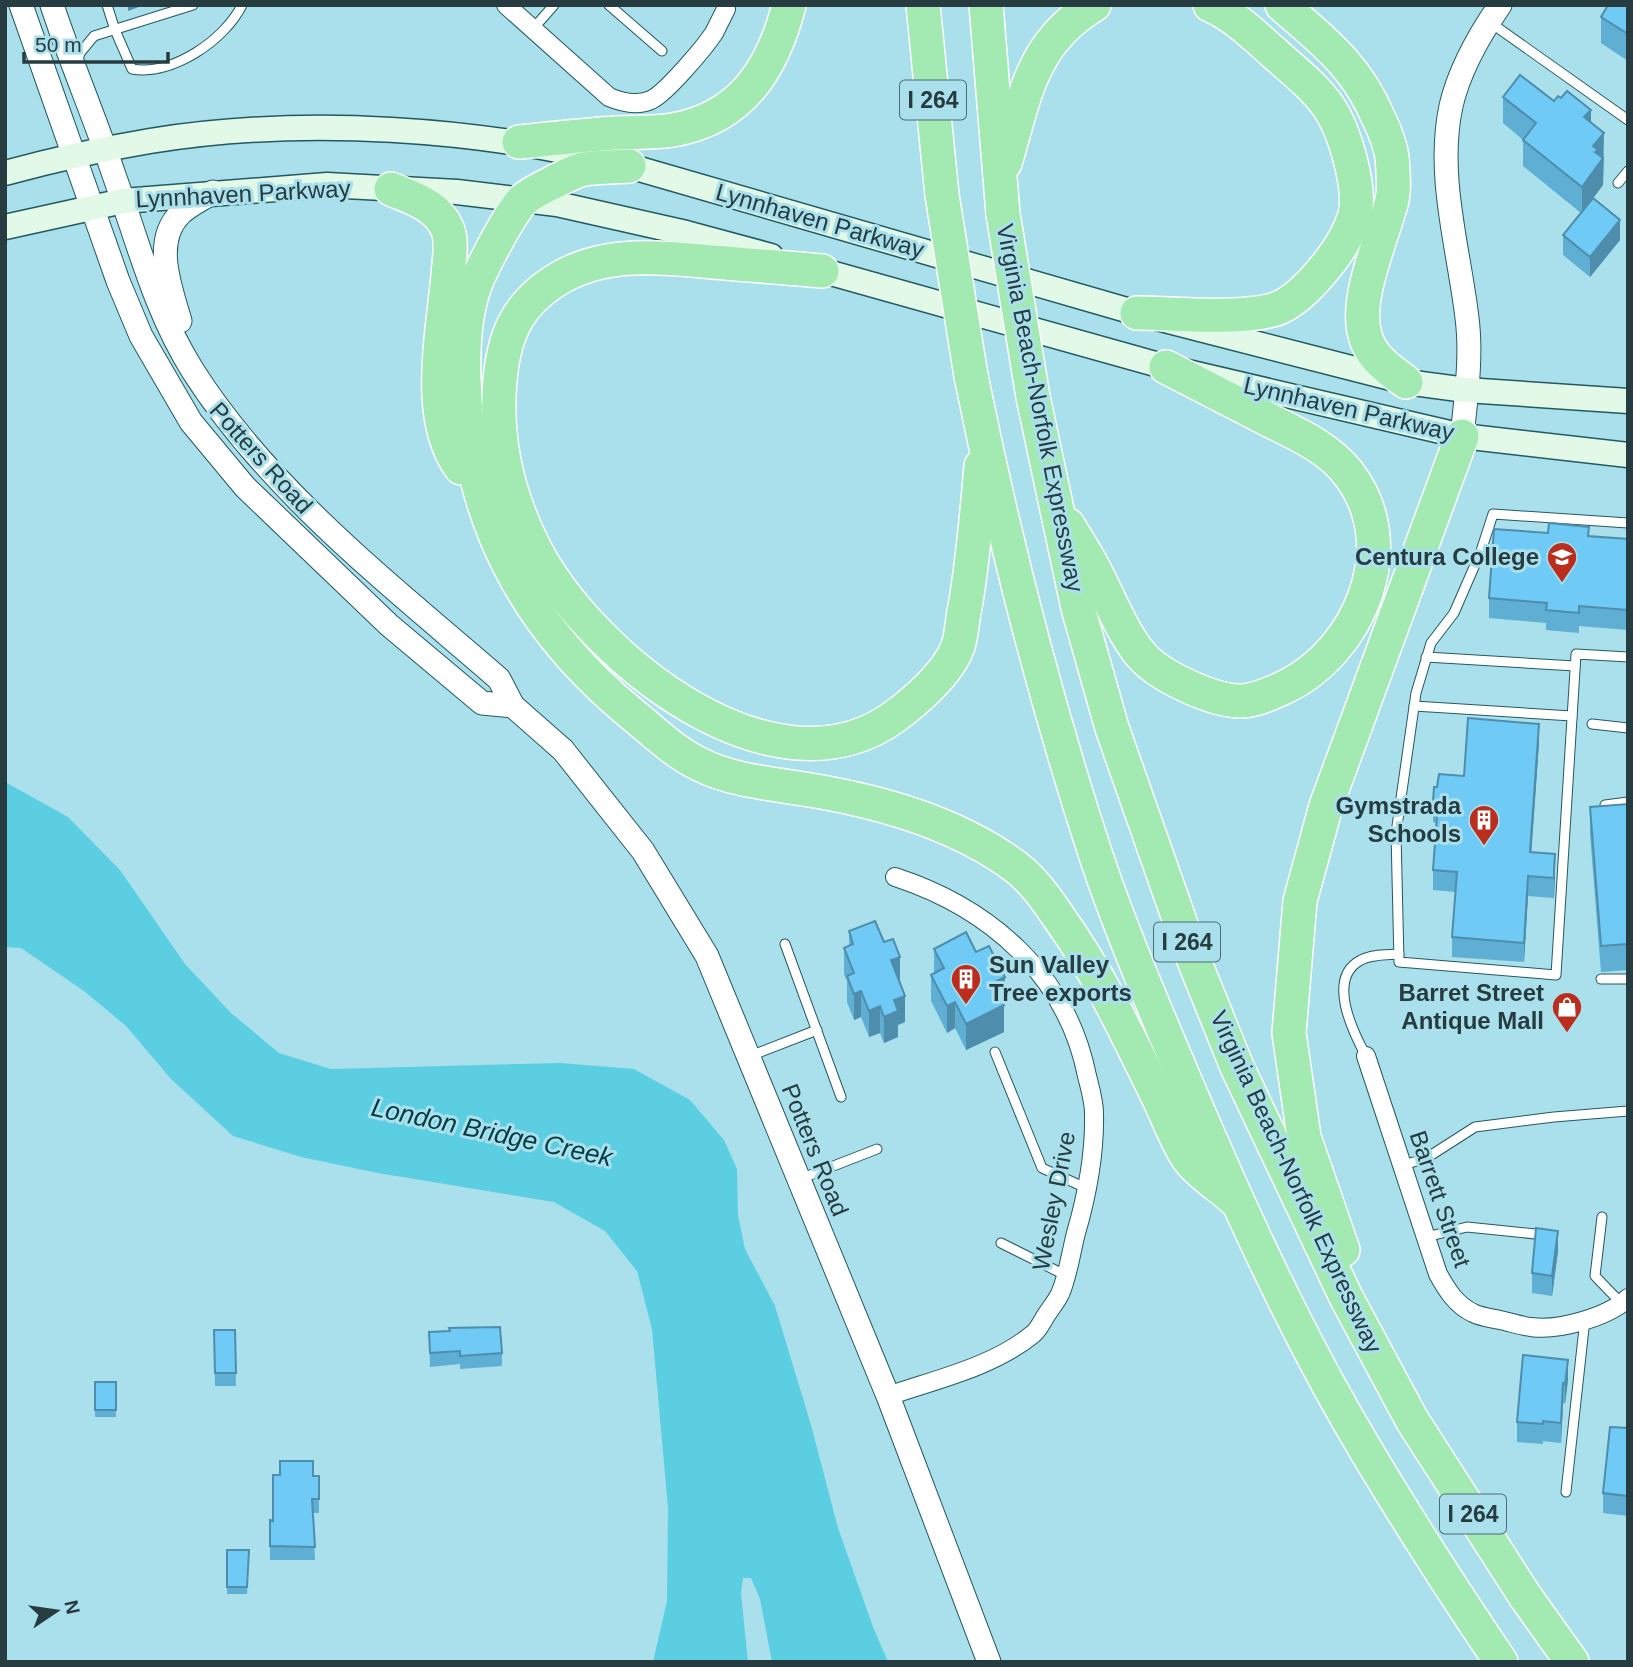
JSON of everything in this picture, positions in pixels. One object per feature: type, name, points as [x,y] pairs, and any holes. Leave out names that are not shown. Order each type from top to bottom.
[{"type":"highway","points":[[519,142],[672,130],[700,123],[722,112],[758,79],[772,58],[782,34],[789,5]]},
{"type":"highway","name":"I 264","points":[[923,5],[942,195],[984,440],[1031,642],[1098,862],[1150,998],[1236,1201],[1346,1416],[1449,1585],[1501,1662]]},
{"type":"highway","name":"Virginia Beach-Norfolk Expressway","points":[[986,5],[1001,198],[1032,397],[1053,499],[1078,608],[1112,728],[1191,953],[1237,1067],[1346,1297],[1419,1431],[1525,1597],[1572,1662]]},
{"type":"highway","points":[[1001,198],[1035,66],[1060,31],[1094,5]]},
{"type":"highway","points":[[1137,313],[1249,314],[1281,307],[1316,280],[1342,245],[1355,215],[1355,186],[1350,156],[1339,125],[1327,105],[1311,86],[1243,26],[1210,5]]},
{"type":"highway","points":[[1282,5],[1337,53],[1356,74],[1370,97],[1392,155],[1393,197],[1367,284],[1363,314],[1364,335],[1379,361],[1406,382]]},
{"type":"highway","points":[[629,166],[579,170],[523,200],[498,239],[477,281],[471,300],[464,365],[470,451],[479,493],[496,541],[511,572],[549,632],[577,663],[615,700],[664,741],[699,765],[737,777],[878,803],[937,824],[971,840],[1016,868],[1042,893],[1085,954],[1189,1160],[1236,1201]]},
{"type":"highway","points":[[391,189],[436,211],[448,229],[449,256],[439,372],[440,420],[453,458],[479,493]]},
{"type":"highway","points":[[822,271],[665,258],[626,258],[596,264],[569,274],[538,292],[520,313],[509,333],[500,373],[499,411],[502,449],[509,485],[521,520],[537,553],[557,584],[619,655],[651,681],[713,718],[786,743],[831,744],[859,737],[881,726],[938,679],[958,647],[972,566],[984,440]]},
{"type":"highway","points":[[1053,499],[1095,570],[1126,631],[1146,660],[1167,676],[1208,694],[1239,701],[1249,700],[1298,681],[1319,666],[1338,647],[1364,601],[1371,571],[1373,530],[1358,486],[1347,471],[1320,447],[1166,367]]},
{"type":"highway","points":[[1381,1362],[1304,1137],[1289,1032],[1300,901],[1326,806],[1462,436]]},
{"type":"main road","name":"Lynnhaven Parkway","points":[[5,173],[152,140],[233,132],[298,129],[380,130],[463,135],[519,142],[629,166],[1137,313],[1406,382],[1466,390],[1628,401]]},
{"type":"main road","name":"Lynnhaven Parkway","points":[[5,227],[123,201],[327,185],[457,192],[557,204],[686,233],[1166,367],[1462,436],[1628,455]]},
{"type":"street","name":"Potters Road","points":[[21,5],[90,207],[141,336],[191,422],[245,487],[389,625],[481,703],[513,706]]},
{"type":"street","points":[[506,5],[609,97],[622,103],[637,104],[651,100],[663,92],[713,33],[726,9]]},
{"type":"street","name":"Potters Road","points":[[57,11],[164,318],[193,371],[252,452],[349,548],[499,679],[513,706],[563,750],[643,851],[707,956],[888,1396],[989,1662]]},
{"type":"street","points":[[1462,436],[1468,322],[1447,183],[1446,144],[1451,106],[1457,86],[1492,12]]},
{"type":"street","points":[[193,371],[165,269],[168,233],[180,214],[213,192]]},
{"type":"street","name":"Wesley Drive","points":[[888,1396],[996,1359],[1035,1332],[1060,1294],[1086,1188],[1093,1149],[1094,1111],[1083,1054],[1067,1015],[1046,982],[1005,936],[953,900],[895,877]]},
{"type":"street","name":"Barrett Street","points":[[1366,1056],[1438,1274],[1448,1293],[1459,1304],[1474,1314],[1533,1328],[1585,1320],[1625,1301]]},
{"type":"lane","points":[[107,5],[132,69],[146,72],[196,55],[235,19],[242,5]]},
{"type":"lane","points":[[75,69],[80,53],[94,36],[193,5]]},
{"type":"lane","points":[[532,30],[554,5]]},
{"type":"lane","points":[[609,5],[662,51]]},
{"type":"lane","points":[[1492,12],[1628,120]]},
{"type":"lane","points":[[1618,183],[1628,171]]},
{"type":"lane","points":[[1628,523],[1493,514],[1481,551],[1454,613],[1431,643],[1413,706],[1396,833],[1399,962],[1556,975],[1576,654],[1628,657]]},
{"type":"lane","points":[[1426,657],[1575,666]]},
{"type":"lane","points":[[1413,706],[1572,716]]},
{"type":"lane","points":[[1592,724],[1628,728]]},
{"type":"lane","points":[[1605,805],[1628,802]]},
{"type":"lane","points":[[785,944],[841,1097]]},
{"type":"lane","points":[[1366,1056],[1347,1011],[1343,992],[1346,978],[1353,965],[1362,959],[1399,954]]},
{"type":"lane","points":[[1601,979],[1628,979]]},
{"type":"lane","points":[[749,1057],[817,1030]]},
{"type":"lane","points":[[995,1052],[1042,1168],[1086,1188]]},
{"type":"lane","points":[[1402,1165],[1425,1159],[1475,1127],[1628,1111]]},
{"type":"lane","points":[[799,1180],[877,1149]]},
{"type":"lane","points":[[1602,1217],[1595,1276],[1625,1301]]},
{"type":"lane","points":[[1426,1237],[1467,1227],[1546,1236]]},
{"type":"lane","points":[[1001,1243],[1065,1275]]},
{"type":"lane","points":[[1566,1492],[1585,1320]]},
{"type":"water","name":"London Bridge Creek","points":[[5,782],[68,817],[120,870],[185,964],[231,1013],[279,1053],[331,1069],[560,1063],[634,1069],[690,1100],[724,1140],[737,1169],[738,1215],[745,1249],[775,1306],[811,1425],[838,1528],[888,1662],[772,1662],[760,1599],[751,1578],[743,1578],[741,1593],[748,1662],[653,1662],[667,1601],[668,1508],[652,1329],[637,1271],[605,1231],[554,1202],[378,1173],[301,1157],[233,1136],[171,1079],[126,1026],[84,991],[21,948],[5,947]]},
{"type":"building","points":[[1608,5],[1628,5],[1628,34],[1601,17]]},
{"type":"building","points":[[1520,75],[1554,101],[1567,91],[1591,110],[1584,117],[1604,133],[1593,146],[1598,150],[1595,152],[1603,158],[1582,187],[1523,140],[1536,123],[1503,97]]},
{"type":"building","points":[[1593,198],[1620,220],[1590,257],[1563,235]]},
{"type":"building","points":[[1549,523],[1589,527],[1588,536],[1628,539],[1628,610],[1579,606],[1579,613],[1546,610],[1547,603],[1489,598],[1494,529],[1548,533]]},
{"type":"building","name":"Gymstrada Schools","points":[[1468,718],[1539,724],[1530,852],[1555,854],[1554,878],[1528,876],[1524,943],[1452,937],[1457,872],[1433,870],[1438,803],[1433,802],[1434,787],[1437,787],[1439,774],[1464,776]]},
{"type":"building","points":[[1628,804],[1628,944],[1601,946],[1590,807]]},
{"type":"building","points":[[875,921],[884,942],[893,939],[900,957],[891,960],[905,996],[894,1000],[898,1011],[884,1017],[880,1006],[869,1011],[861,991],[854,994],[847,976],[854,973],[844,948],[853,944],[849,931]]},
{"type":"building","points":[[966,932],[976,952],[989,946],[1005,977],[993,983],[1004,1005],[966,1024],[955,1002],[947,1006],[931,975],[944,968],[934,949]]},
{"type":"building","points":[[1536,1228],[1558,1231],[1552,1276],[1532,1273]]},
{"type":"building","points":[[500,1327],[502,1353],[460,1356],[460,1351],[430,1353],[429,1332],[450,1331],[449,1328]]},
{"type":"building","points":[[214,1330],[235,1330],[236,1373],[215,1373]]},
{"type":"building","points":[[1523,1355],[1568,1360],[1565,1384],[1563,1383],[1561,1423],[1517,1422]]},
{"type":"building","points":[[95,1382],[116,1382],[116,1410],[95,1410]]},
{"type":"building","points":[[1610,1427],[1628,1428],[1628,1496],[1603,1493]]},
{"type":"building","points":[[280,1461],[313,1461],[313,1476],[319,1476],[319,1499],[312,1499],[315,1547],[270,1546],[273,1475],[280,1475]]},
{"type":"building","points":[[227,1550],[249,1550],[247,1587],[227,1587]]},
{"type":"place","name":"Centura College","points":[[1562,584]]},
{"type":"place","name":"Gymstrada Schools","points":[[1484,847]]},
{"type":"place","name":"Sun Valley Tree exports","points":[[966,1006]]},
{"type":"place","name":"Barret Street Antique Mall","points":[[1567,1034]]}]
